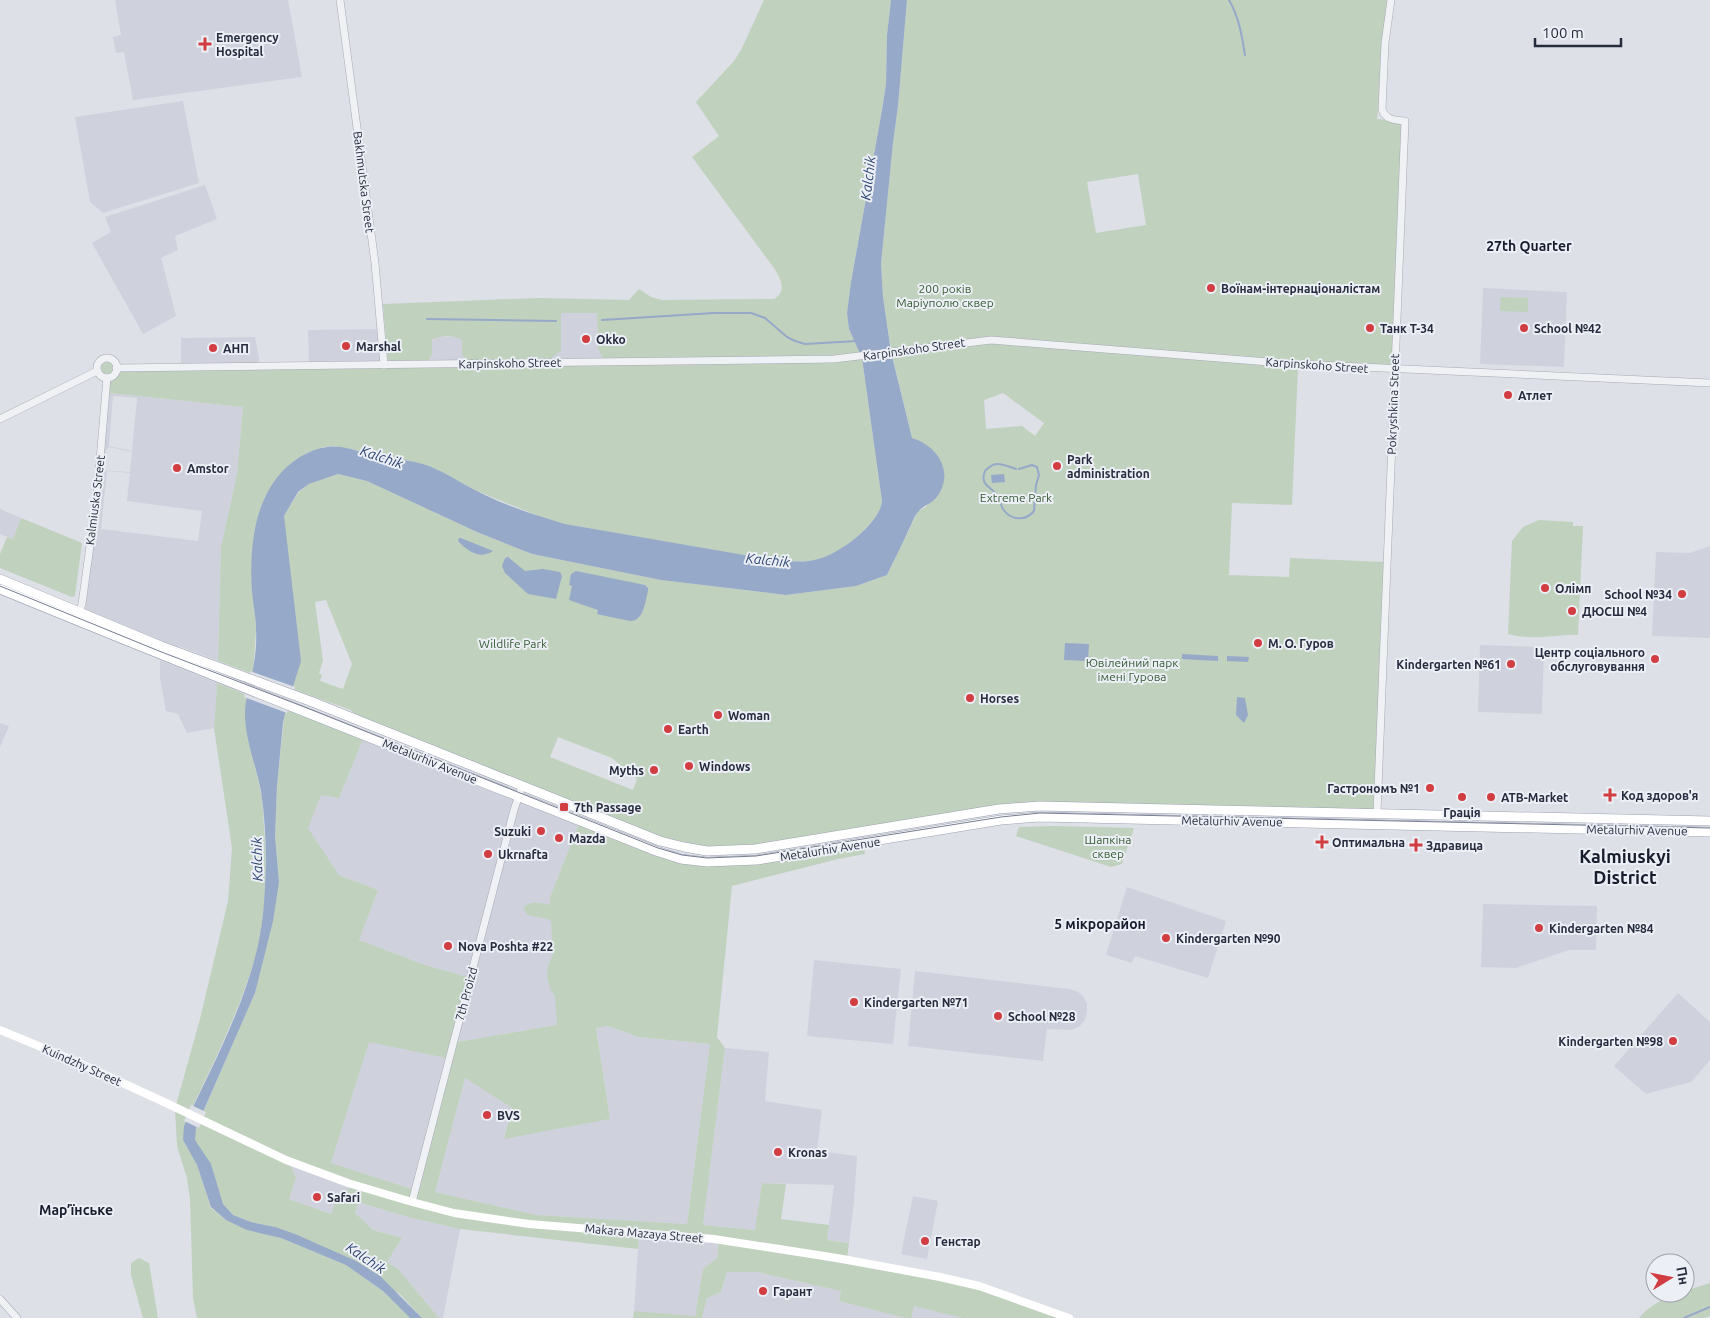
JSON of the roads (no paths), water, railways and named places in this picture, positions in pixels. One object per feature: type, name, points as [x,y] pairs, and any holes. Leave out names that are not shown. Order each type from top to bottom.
[{"type":"main road","name":"Metalurhiv Avenue","points":[[0,579],[77,616],[225,682],[306,712],[656,851],[681,859],[733,862],[779,857],[1001,820],[1034,817],[1710,832]]},
{"type":"main road","name":"Metalurhiv Avenue","points":[[0,589],[310,701],[660,841],[684,848],[707,851],[732,851],[778,846],[1026,806],[1710,821]]},
{"type":"main road","name":"Pokryshkina Street","points":[[1377,813],[1377,824]]},
{"type":"main road","points":[[1633,819],[1633,830]]},
{"type":"main road","name":"Kuindzhy Street","points":[[0,1030],[83,1065],[226,1131]]},
{"type":"main road","name":"Makara Mazaya Street","points":[[226,1131],[310,1170],[412,1202],[486,1218],[529,1224],[704,1238],[838,1258],[979,1286],[1069,1318]]},
{"type":"street","name":"Bakhmutska Street","points":[[340,0],[375,263],[384,365]]},
{"type":"street","name":"Pokryshkina Street","points":[[1377,813],[1405,122],[1387,117],[1382,109],[1385,43],[1390,0]]},
{"type":"street","name":"Karpinskoho Street","points":[[116,368],[834,360],[980,341],[1001,340],[1294,364],[1710,383]]},
{"type":"street","points":[[106,358],[113,361],[116,368],[114,375],[107,378],[101,376],[97,370],[98,364],[106,358]]},
{"type":"street","points":[[0,419],[97,370]]},
{"type":"street","name":"Kalmiuska Street","points":[[77,616],[82,604],[97,495],[107,378]]},
{"type":"street","name":"7th Proizd","points":[[412,1202],[522,786]]},
{"type":"street","points":[[0,1299],[17,1318]]},
{"type":"water","name":"Kalchik","points":[[891,0],[907,0],[881,264],[883,297],[891,352],[912,438],[930,447],[936,454],[944,471],[944,480],[942,489],[936,498],[922,508],[915,516],[887,575],[856,586],[786,595],[661,580],[532,554],[477,532],[367,481],[338,474],[309,484],[298,492],[284,516],[301,661],[283,723],[277,786],[275,836],[279,882],[273,921],[255,993],[196,1128],[195,1140],[211,1164],[223,1204],[233,1215],[295,1234],[356,1261],[380,1276],[422,1318],[410,1318],[383,1291],[346,1265],[281,1238],[247,1230],[226,1220],[211,1207],[197,1165],[183,1140],[184,1126],[243,996],[259,941],[263,914],[266,868],[264,821],[261,791],[245,723],[246,703],[256,646],[251,575],[253,540],[261,507],[277,478],[288,466],[316,450],[338,447],[429,466],[495,500],[565,524],[779,561],[818,559],[837,551],[857,537],[874,519],[880,510],[882,501],[862,358],[849,329],[847,313],[886,84],[887,35]]},
{"type":"water","points":[[1004,474],[1005,482],[992,483],[991,475]]},
{"type":"water","points":[[459,538],[493,551],[483,555],[474,553],[458,541]]},
{"type":"water","points":[[508,557],[525,571],[543,569],[560,572],[562,576],[556,599],[528,594],[505,573],[502,566],[505,558]]},
{"type":"water","points":[[576,571],[645,585],[648,591],[641,614],[635,620],[630,621],[597,614],[598,610],[569,600],[572,586],[569,585],[571,574]]},
{"type":"water","points":[[1065,643],[1089,644],[1088,661],[1064,660]]},
{"type":"water","points":[[1182,654],[1218,656],[1218,661],[1182,659]]},
{"type":"water","points":[[1227,656],[1249,657],[1248,662],[1227,661]]},
{"type":"water","points":[[1237,697],[1245,698],[1248,715],[1244,723],[1236,715]]},
{"type":"waterway","points":[[1229,0],[1238,20],[1245,55]]},
{"type":"waterway","points":[[602,320],[714,313],[751,313],[765,318],[787,337],[805,344],[857,341]]},
{"type":"waterway","points":[[427,319],[556,321]]},
{"type":"waterway","points":[[1016,469],[1000,464],[993,465],[985,471],[984,480],[998,497],[1006,513],[1010,516],[1022,518],[1034,511],[1036,485],[1039,475],[1037,467],[1032,465],[1019,469]]},
{"type":"waterway","points":[[1684,1318],[1710,1307]]},
{"type":"tram line","points":[[0,586],[159,651],[658,848],[682,855],[707,858],[756,856],[1001,817],[1040,813],[1710,828]]},
{"type":"place","name":"Emergency Hospital","points":[[205,44]]},
{"type":"place","name":"Воїнам-інтернаціоналістам","points":[[1211,288]]},
{"type":"place","name":"Танк Т-34","points":[[1370,328]]},
{"type":"place","name":"School №42","points":[[1524,328]]},
{"type":"place","name":"Okko","points":[[586,339]]},
{"type":"place","name":"Marshal","points":[[346,346]]},
{"type":"place","name":"АНП","points":[[213,348]]},
{"type":"place","name":"Атлет","points":[[1508,395]]},
{"type":"place","name":"Park administration","points":[[1057,466]]},
{"type":"place","name":"Amstor","points":[[177,468]]},
{"type":"place","name":"Олімп","points":[[1545,588]]},
{"type":"place","name":"School №34","points":[[1682,594]]},
{"type":"place","name":"ДЮСШ №4","points":[[1572,611]]},
{"type":"place","name":"М. О. Гуров","points":[[1258,643]]},
{"type":"place","name":"Центр соціального обслуговування","points":[[1655,659]]},
{"type":"place","name":"Kindergarten №61","points":[[1511,664]]},
{"type":"place","name":"Horses","points":[[970,698]]},
{"type":"place","name":"Woman","points":[[718,715]]},
{"type":"place","name":"Earth","points":[[668,729]]},
{"type":"place","name":"Windows","points":[[689,766]]},
{"type":"place","name":"Myths","points":[[654,770]]},
{"type":"place","name":"Гастрономъ №1","points":[[1430,788]]},
{"type":"place","name":"Код здоров'я","points":[[1610,795]]},
{"type":"place","name":"Грація","points":[[1462,797]]},
{"type":"place","name":"ATB-Market","points":[[1491,797]]},
{"type":"place","name":"7th Passage","points":[[564,807]]},
{"type":"place","name":"Suzuki","points":[[541,831]]},
{"type":"place","name":"Mazda","points":[[559,838]]},
{"type":"place","name":"Оптимальна","points":[[1322,842]]},
{"type":"place","name":"Здравица","points":[[1416,845]]},
{"type":"place","name":"Ukrnafta","points":[[488,854]]},
{"type":"place","name":"Kindergarten №84","points":[[1539,928]]},
{"type":"place","name":"Kindergarten №90","points":[[1166,938]]},
{"type":"place","name":"Nova Poshta #22","points":[[448,946]]},
{"type":"place","name":"Kindergarten №71","points":[[854,1002]]},
{"type":"place","name":"School №28","points":[[998,1016]]},
{"type":"place","name":"Kindergarten №98","points":[[1673,1041]]},
{"type":"place","name":"BVS","points":[[487,1115]]},
{"type":"place","name":"Kronas","points":[[778,1152]]},
{"type":"place","name":"Safari","points":[[317,1197]]},
{"type":"place","name":"Генстар","points":[[925,1241]]},
{"type":"place","name":"Гарант","points":[[763,1291]]},
{"type":"district","name":"27th Quarter","points":[[1529,246]]},
{"type":"district","name":"Kalmiuskyi District","points":[[1625,866]]},
{"type":"district","name":"5 мікрорайон","points":[[1100,924]]},
{"type":"district","name":"Мар’їнське","points":[[76,1210]]},
{"type":"park label","name":"200 років Маріуполю сквер","points":[[945,295]]},
{"type":"park label","name":"Extreme Park","points":[[1016,497]]},
{"type":"park label","name":"Wildlife Park","points":[[513,643]]},
{"type":"park label","name":"Ювілейний парк імені Гурова","points":[[1132,669]]},
{"type":"park label","name":"Шапкіна сквер","points":[[1108,846]]}]
